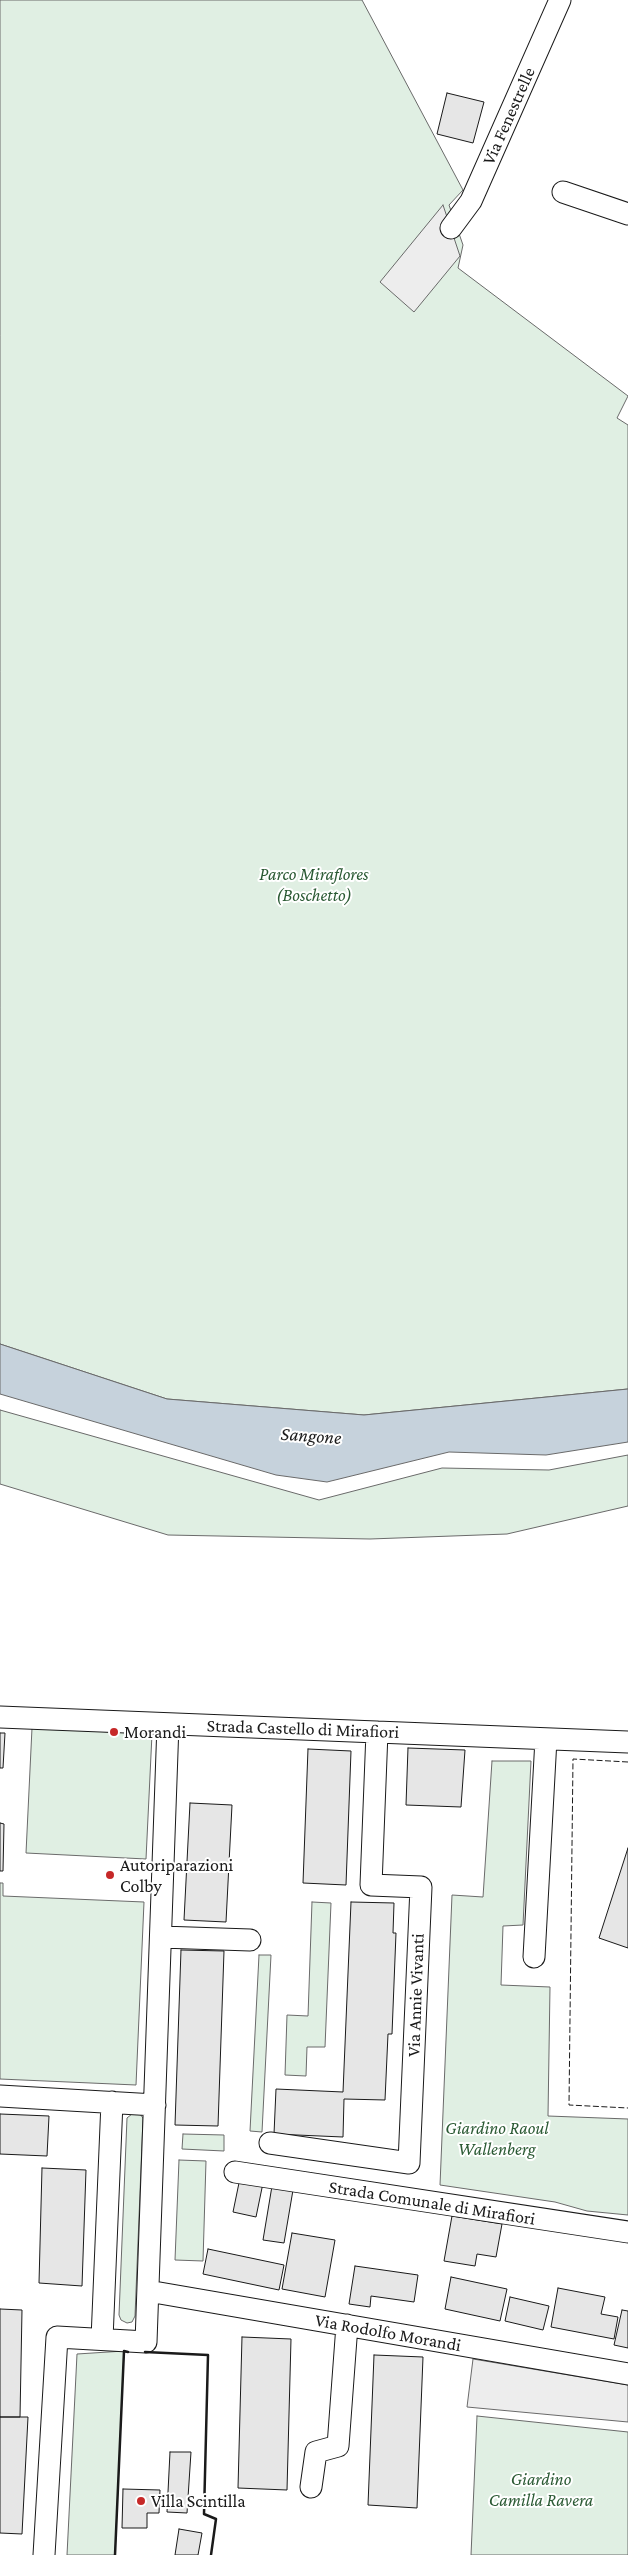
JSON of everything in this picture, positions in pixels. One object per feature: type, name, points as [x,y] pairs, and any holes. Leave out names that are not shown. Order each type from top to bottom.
[{"type":"street","name":"Via Fenestrelle","points":[[451,228],[471,201],[560,0]]},
{"type":"street","points":[[563,192],[628,214]]},
{"type":"street","name":"Strada Castello di Mirafiori","points":[[0,1717],[628,1742]]},
{"type":"street","points":[[44,2555],[57,2337],[146,2342],[168,1724]]},
{"type":"street","name":"Via Annie Vivanti","points":[[270,2143],[409,2164],[421,1887],[372,1885],[377,1732]]},
{"type":"street","points":[[534,1957],[546,1739]]},
{"type":"street","points":[[161,1937],[250,1940]]},
{"type":"street","points":[[0,2096],[155,2105]]},
{"type":"street","points":[[102,2339],[112,2102]]},
{"type":"street","name":"Strada Comunale di Mirafiori","points":[[236,2172],[628,2232]]},
{"type":"street","name":"Via Rodolfo Morandi","points":[[148,2291],[628,2374]]},
{"type":"street","points":[[311,2487],[316,2452],[338,2446],[347,2326]]},
{"type":"green space","name":"Parco Miraflores (Boschetto)","points":[[0,0],[362,0],[463,190],[449,205],[463,245],[458,268],[628,396],[617,418],[628,425],[628,1389],[364,1415],[167,1399],[0,1344]]},
{"type":"green space","points":[[0,1410],[319,1500],[442,1468],[549,1470],[628,1455],[628,1506],[507,1534],[370,1539],[168,1535],[0,1484]]},
{"type":"green space","points":[[32,1728],[152,1734],[146,1859],[26,1853]]},
{"type":"green space","name":"Giardino Raoul Wallenberg","points":[[492,1761],[531,1761],[523,1925],[503,1926],[501,1985],[550,1987],[548,2116],[628,2119],[628,2215],[587,2211],[555,2202],[440,2185],[452,1895],[483,1897]]},
{"type":"green space","points":[[0,1883],[3,1883],[3,1896],[144,1902],[136,2085],[0,2079]]},
{"type":"green space","points":[[312,1902],[331,1903],[325,2047],[307,2047],[306,2076],[285,2075],[287,2015],[308,2016]]},
{"type":"green space","points":[[259,1955],[271,1955],[262,2132],[250,2131]]},
{"type":"green space","points":[[132,2114],[140,2114],[143,2118],[135,2316],[132,2322],[127,2323],[121,2320],[119,2315],[127,2118]]},
{"type":"green space","points":[[183,2134],[224,2135],[224,2151],[182,2149]]},
{"type":"green space","points":[[179,2160],[206,2161],[203,2261],[175,2260]]},
{"type":"green space","points":[[124,2351],[115,2555],[67,2555],[77,2354]]},
{"type":"green space","name":"Giardino Camilla Ravera","points":[[477,2416],[628,2432],[628,2555],[471,2555]]},
{"type":"shaded area","points":[[443,205],[460,256],[414,312],[380,282]]},
{"type":"shaded area","points":[[473,2359],[628,2385],[628,2422],[467,2407]]},
{"type":"water","name":"Sangone","points":[[0,1344],[167,1399],[364,1415],[628,1389],[628,1442],[546,1455],[449,1452],[327,1482],[276,1475],[0,1394]]},
{"type":"building","points":[[447,93],[484,102],[473,143],[437,134]]},
{"type":"building","points":[[0,1733],[5,1733],[3,1768],[0,1768]]},
{"type":"building","points":[[408,1748],[465,1750],[461,1807],[406,1805]]},
{"type":"building","points":[[308,1749],[351,1751],[346,1885],[303,1883]]},
{"type":"building","points":[[190,1803],[232,1805],[226,1922],[184,1920]]},
{"type":"building","points":[[0,1823],[4,1824],[3,1871],[0,1871]]},
{"type":"building","points":[[628,1848],[628,1948],[599,1938]]},
{"type":"building","points":[[351,1902],[394,1903],[393,1933],[396,1933],[392,2034],[388,2034],[385,2100],[344,2099],[343,2137],[274,2134],[276,2089],[343,2092]]},
{"type":"building","points":[[181,1950],[224,1951],[218,2126],[175,2125]]},
{"type":"building","points":[[0,2114],[49,2116],[47,2156],[0,2154]]},
{"type":"building","points":[[42,2168],[86,2170],[82,2286],[39,2283]]},
{"type":"building","points":[[240,2178],[263,2183],[256,2217],[233,2212]]},
{"type":"building","points":[[272,2186],[293,2190],[284,2243],[263,2240]]},
{"type":"building","points":[[452,2216],[502,2224],[496,2257],[477,2254],[475,2266],[444,2261]]},
{"type":"building","points":[[292,2233],[335,2240],[325,2297],[282,2289]]},
{"type":"building","points":[[208,2249],[284,2265],[279,2290],[203,2274]]},
{"type":"building","points":[[355,2266],[418,2275],[414,2302],[371,2296],[370,2307],[349,2304]]},
{"type":"building","points":[[451,2277],[507,2289],[500,2321],[445,2309]]},
{"type":"building","points":[[558,2288],[605,2297],[601,2314],[618,2317],[614,2339],[551,2327]]},
{"type":"building","points":[[510,2297],[549,2306],[543,2330],[505,2321]]},
{"type":"building","points":[[0,2309],[22,2310],[20,2417],[0,2417]]},
{"type":"building","points":[[622,2310],[628,2311],[628,2348],[614,2345]]},
{"type":"building","points":[[242,2337],[291,2339],[287,2490],[238,2488]]},
{"type":"building","points":[[374,2355],[423,2357],[417,2508],[368,2505]]},
{"type":"building","points":[[0,2417],[28,2417],[22,2534],[0,2533]]},
{"type":"building","points":[[170,2452],[191,2452],[187,2513],[167,2512]]},
{"type":"building","name":"Villa Scintilla","points":[[123,2489],[160,2490],[159,2513],[147,2513],[147,2528],[122,2528]]},
{"type":"building","points":[[179,2529],[202,2533],[198,2555],[175,2555]]},
{"type":"fence","points":[[628,1762],[573,1759],[569,2105],[628,2108]]},
{"type":"wall","points":[[115,2555],[124,2351],[128,2352]]},
{"type":"wall","points":[[145,2352],[208,2355],[204,2514],[216,2519],[211,2555]]},
{"type":"place","name":"Morandi","points":[[114,1732]]},
{"type":"place","name":"Autoriparazioni Colby","points":[[110,1875]]},
{"type":"place","name":"Villa Scintilla","points":[[141,2501]]}]
